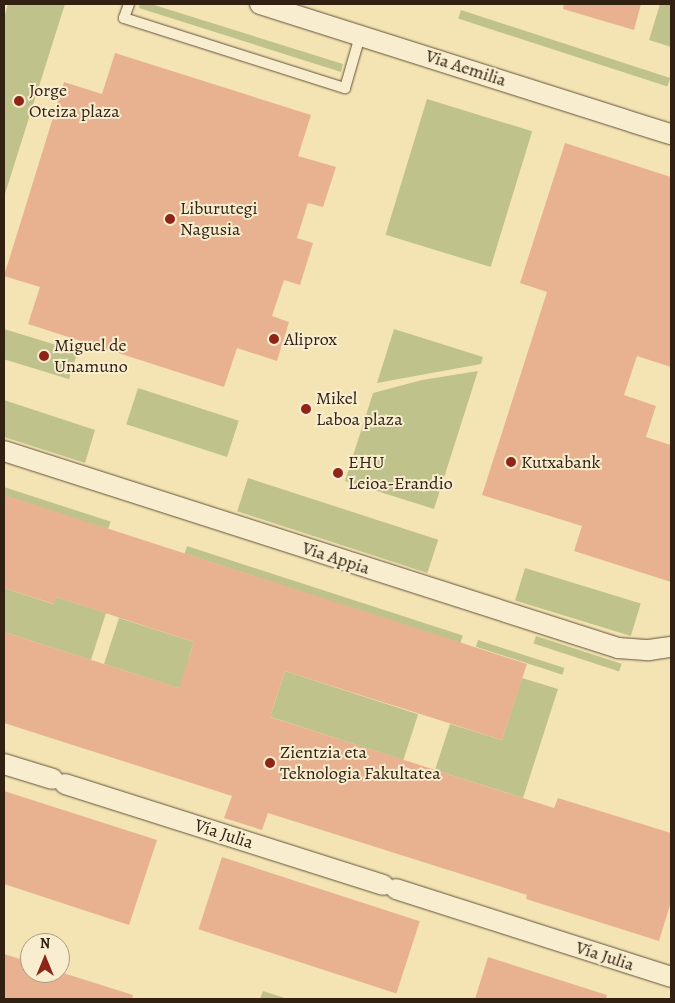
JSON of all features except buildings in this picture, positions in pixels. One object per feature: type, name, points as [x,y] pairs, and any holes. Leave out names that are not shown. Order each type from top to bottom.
[{"type":"street","name":"Via Aemilia","points":[[260,4],[671,134]]},
{"type":"street","name":"Via Appia","points":[[4,451],[618,648],[649,650],[671,647]]},
{"type":"street","name":"Vía Julia","points":[[4,764],[671,977]]},
{"type":"lane","points":[[129,4],[124,18],[345,88],[360,36]]},
{"type":"green space","name":"Jorge Oteiza plaza","points":[[8,4],[65,4],[4,197],[4,18]]},
{"type":"green space","points":[[140,4],[151,4],[343,64],[341,72],[139,8]]},
{"type":"green space","points":[[660,4],[671,4],[671,47],[649,40]]},
{"type":"green space","points":[[461,10],[670,78],[667,87],[458,19]]},
{"type":"green space","points":[[427,99],[532,131],[491,267],[385,235]]},
{"type":"green space","points":[[4,329],[78,352],[69,379],[4,359]]},
{"type":"green space","points":[[394,329],[483,357],[481,364],[377,383]]},
{"type":"green space","points":[[478,371],[434,509],[345,481],[373,393],[422,380]]},
{"type":"green space","points":[[138,388],[239,421],[227,457],[126,424]]},
{"type":"green space","points":[[4,400],[95,430],[85,463],[4,437]]},
{"type":"green space","points":[[248,478],[438,540],[427,573],[237,511]]},
{"type":"green space","points":[[4,487],[111,522],[108,529],[4,495]]},
{"type":"green space","points":[[187,546],[463,636],[460,643],[185,554]]},
{"type":"green space","points":[[525,568],[641,603],[631,636],[515,601]]},
{"type":"green space","points":[[4,588],[53,604],[56,597],[106,613],[91,660],[4,632]]},
{"type":"green space","points":[[119,618],[194,642],[189,657],[256,713],[104,664]]},
{"type":"green space","points":[[536,636],[622,664],[619,671],[534,644]]},
{"type":"green space","points":[[478,640],[565,668],[562,675],[476,647]]},
{"type":"green space","points":[[285,671],[418,714],[403,760],[270,717]]},
{"type":"green space","points":[[522,678],[558,689],[523,798],[435,770],[450,724],[502,740]]},
{"type":"green space","points":[[263,991],[288,999],[260,999]]},
{"type":"place","name":"Jorge Oteiza plaza","points":[[19,101]]},
{"type":"place","name":"Liburutegi Nagusia","points":[[170,219]]},
{"type":"place","name":"Aliprox","points":[[274,339]]},
{"type":"place","name":"Miguel de Unamuno","points":[[44,356]]},
{"type":"place","name":"Mikel Laboa plaza","points":[[306,409]]},
{"type":"place","name":"Kutxabank","points":[[511,462]]},
{"type":"place","name":"EHU Leioa-Erandio","points":[[338,473]]},
{"type":"place","name":"Zientzia eta Teknologia Fakultatea","points":[[270,763]]}]
